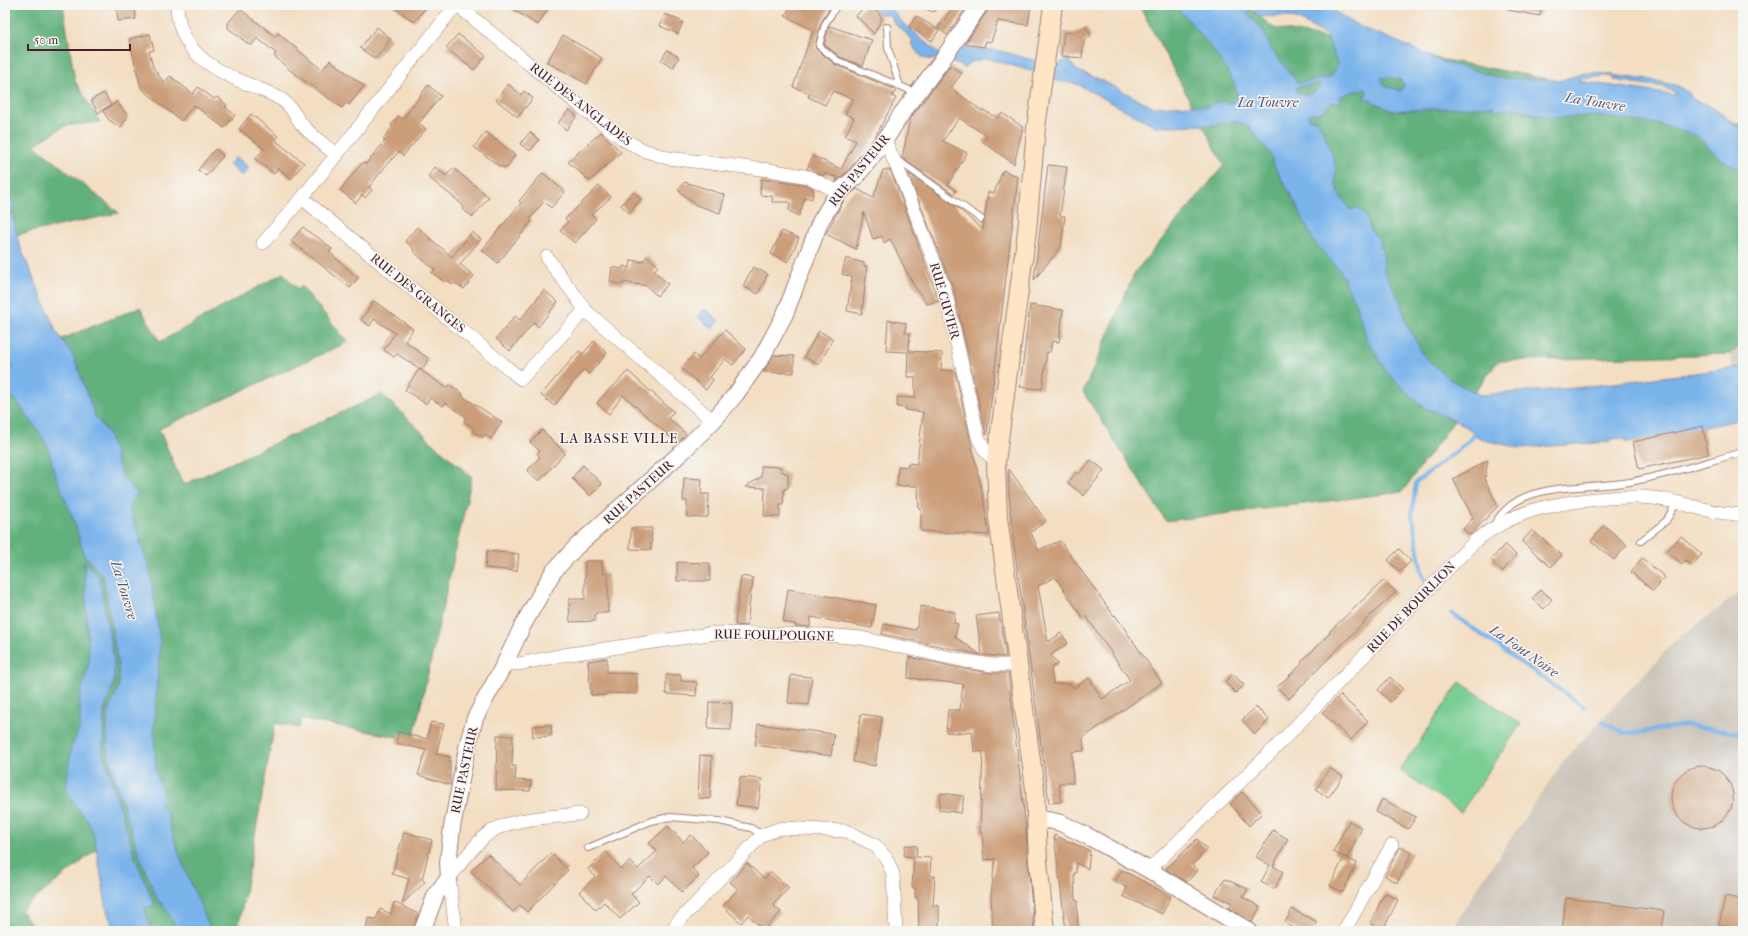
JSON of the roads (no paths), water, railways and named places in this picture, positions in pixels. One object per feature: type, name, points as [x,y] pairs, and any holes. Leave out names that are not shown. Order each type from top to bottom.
[{"type":"main road","points":[[1045,931],[1038,861],[1035,789],[998,518],[996,462],[1024,254],[1036,128],[1053,5]]},
{"type":"main road","points":[[1037,821],[1047,860],[1055,931]]},
{"type":"street","points":[[177,5],[177,17],[183,36],[194,52],[207,63],[239,81],[275,96],[287,104],[305,127],[337,156]]},
{"type":"street","points":[[263,243],[337,156],[456,5]]},
{"type":"street","name":"RUE DES ANGLADES","points":[[456,5],[584,109],[623,139],[642,150],[668,158],[769,170],[808,177],[838,192]]},
{"type":"street","name":"RUE PASTEUR","points":[[449,878],[448,863],[450,847],[465,758],[475,718],[505,663],[523,625],[553,572],[576,547],[682,452],[736,394],[762,357],[785,314],[820,222],[838,192],[855,178],[885,140],[980,5]]},
{"type":"street","name":"RUE CUVIER","points":[[885,140],[893,156],[944,290],[978,437],[984,451],[996,462]]},
{"type":"street","name":"RUE DES GRANGES","points":[[302,198],[521,379],[585,310]]},
{"type":"street","points":[[547,257],[560,278],[574,292],[585,310],[712,421]]},
{"type":"street","name":"RUE DE BOURLION","points":[[1149,870],[1274,749],[1476,540],[1492,529],[1523,513],[1551,505],[1636,496],[1677,502],[1708,511],[1743,515]]},
{"type":"street","name":"RUE FOULPOUGNE","points":[[505,663],[519,664],[563,655],[732,632],[825,635],[862,638],[965,661],[992,665],[1019,665]]},
{"type":"street","points":[[422,931],[436,894],[485,836],[509,824],[532,819],[580,814]]},
{"type":"street","points":[[1037,821],[1048,820],[1061,823],[1149,870],[1249,931]]},
{"type":"street","points":[[673,931],[676,924],[762,835],[781,828],[846,831],[875,845],[886,858],[893,874],[896,931]]},
{"type":"street","points":[[1344,931],[1392,845]]},
{"type":"street","points":[[450,847],[456,852],[463,854],[471,852]]},
{"type":"street","points":[[449,878],[456,931]]},
{"type":"lane","points":[[837,5],[825,24],[819,46],[838,61],[917,93]]},
{"type":"lane","points":[[926,5],[933,8],[935,5]]},
{"type":"lane","points":[[887,27],[888,48],[900,86]]},
{"type":"lane","points":[[893,156],[981,219]]},
{"type":"lane","points":[[1492,529],[1498,517],[1505,509],[1514,502],[1535,493],[1630,482],[1743,452]]},
{"type":"lane","points":[[1641,541],[1666,521],[1677,502]]},
{"type":"lane","points":[[588,848],[651,821],[670,817],[719,821],[751,828],[762,835]]},
{"type":"water","name":"La Touvre","points":[[872,5],[888,5],[902,22],[940,54],[960,47],[1001,51],[1040,62],[1060,64],[1068,58],[1076,70],[1101,80],[1153,107],[1193,105],[1207,107],[1221,102],[1231,104],[1237,95],[1229,73],[1201,35],[1175,5],[1325,5],[1353,23],[1369,31],[1384,36],[1445,63],[1474,70],[1497,78],[1562,80],[1584,73],[1596,73],[1657,81],[1678,86],[1690,94],[1692,99],[1719,112],[1743,131],[1743,172],[1721,159],[1697,136],[1663,125],[1598,116],[1549,118],[1518,109],[1495,110],[1493,106],[1392,111],[1367,99],[1365,97],[1367,92],[1366,89],[1341,96],[1338,103],[1332,102],[1320,113],[1311,113],[1308,116],[1309,119],[1315,120],[1320,124],[1332,154],[1336,170],[1335,184],[1341,197],[1351,210],[1357,207],[1365,215],[1371,231],[1378,238],[1384,258],[1383,270],[1400,301],[1408,327],[1424,356],[1449,379],[1480,395],[1575,388],[1743,367],[1743,419],[1634,442],[1625,442],[1623,438],[1611,439],[1610,442],[1520,448],[1484,440],[1475,435],[1464,425],[1424,407],[1387,373],[1375,351],[1365,338],[1366,335],[1355,303],[1341,272],[1314,242],[1296,204],[1273,164],[1270,153],[1249,127],[1234,121],[1215,125],[1155,126],[1077,84],[1058,81],[1038,73],[986,58],[969,63],[965,68],[949,61],[924,58],[911,43],[913,40],[894,23],[892,17],[887,14],[879,14]],"holes":[[[1254,6],[1255,14],[1266,17],[1291,17],[1326,35],[1338,65],[1331,77],[1298,83],[1271,49],[1263,30],[1247,14]],[[1608,76],[1614,77],[1614,80],[1663,87],[1676,93],[1675,95],[1578,81],[1579,79]],[[1381,78],[1398,79],[1404,85],[1401,91],[1385,86]],[[1319,83],[1320,86],[1316,91],[1309,94],[1299,93],[1296,91],[1298,87]]]},
{"type":"water","points":[[236,157],[249,168],[242,176],[229,165]]},
{"type":"water","name":"La Touvre","points":[[5,179],[7,198],[14,205],[12,213],[19,244],[56,331],[74,357],[95,416],[108,433],[122,476],[137,494],[132,499],[129,507],[150,571],[160,642],[154,727],[156,771],[164,798],[159,803],[162,807],[164,807],[180,857],[211,931],[177,931],[169,914],[161,902],[159,903],[141,860],[114,777],[107,749],[107,719],[119,684],[118,665],[103,576],[84,555],[74,521],[54,471],[48,447],[15,399],[5,393],[5,364],[9,370],[13,367],[5,356]]},
{"type":"water","points":[[705,309],[719,321],[712,329],[698,317]]},
{"type":"water","name":"La Touvre","points":[[84,562],[99,577],[114,660],[114,683],[104,711],[103,752],[136,860],[155,905],[145,908],[151,931],[114,931],[107,910],[94,835],[87,819],[73,803],[66,788],[71,748],[80,727],[80,696],[89,663]]},
{"type":"waterway","name":"La Font Noire","points":[[1425,580],[1422,575],[1412,513],[1416,482],[1457,451],[1475,435]]},
{"type":"waterway","name":"La Font Noire","points":[[1451,613],[1584,707]]},
{"type":"waterway","name":"La Font Noire","points":[[1603,722],[1624,733],[1642,732],[1687,725],[1743,734]]},
{"type":"district","name":"LA BASSE VILLE","points":[[619,438]]}]
